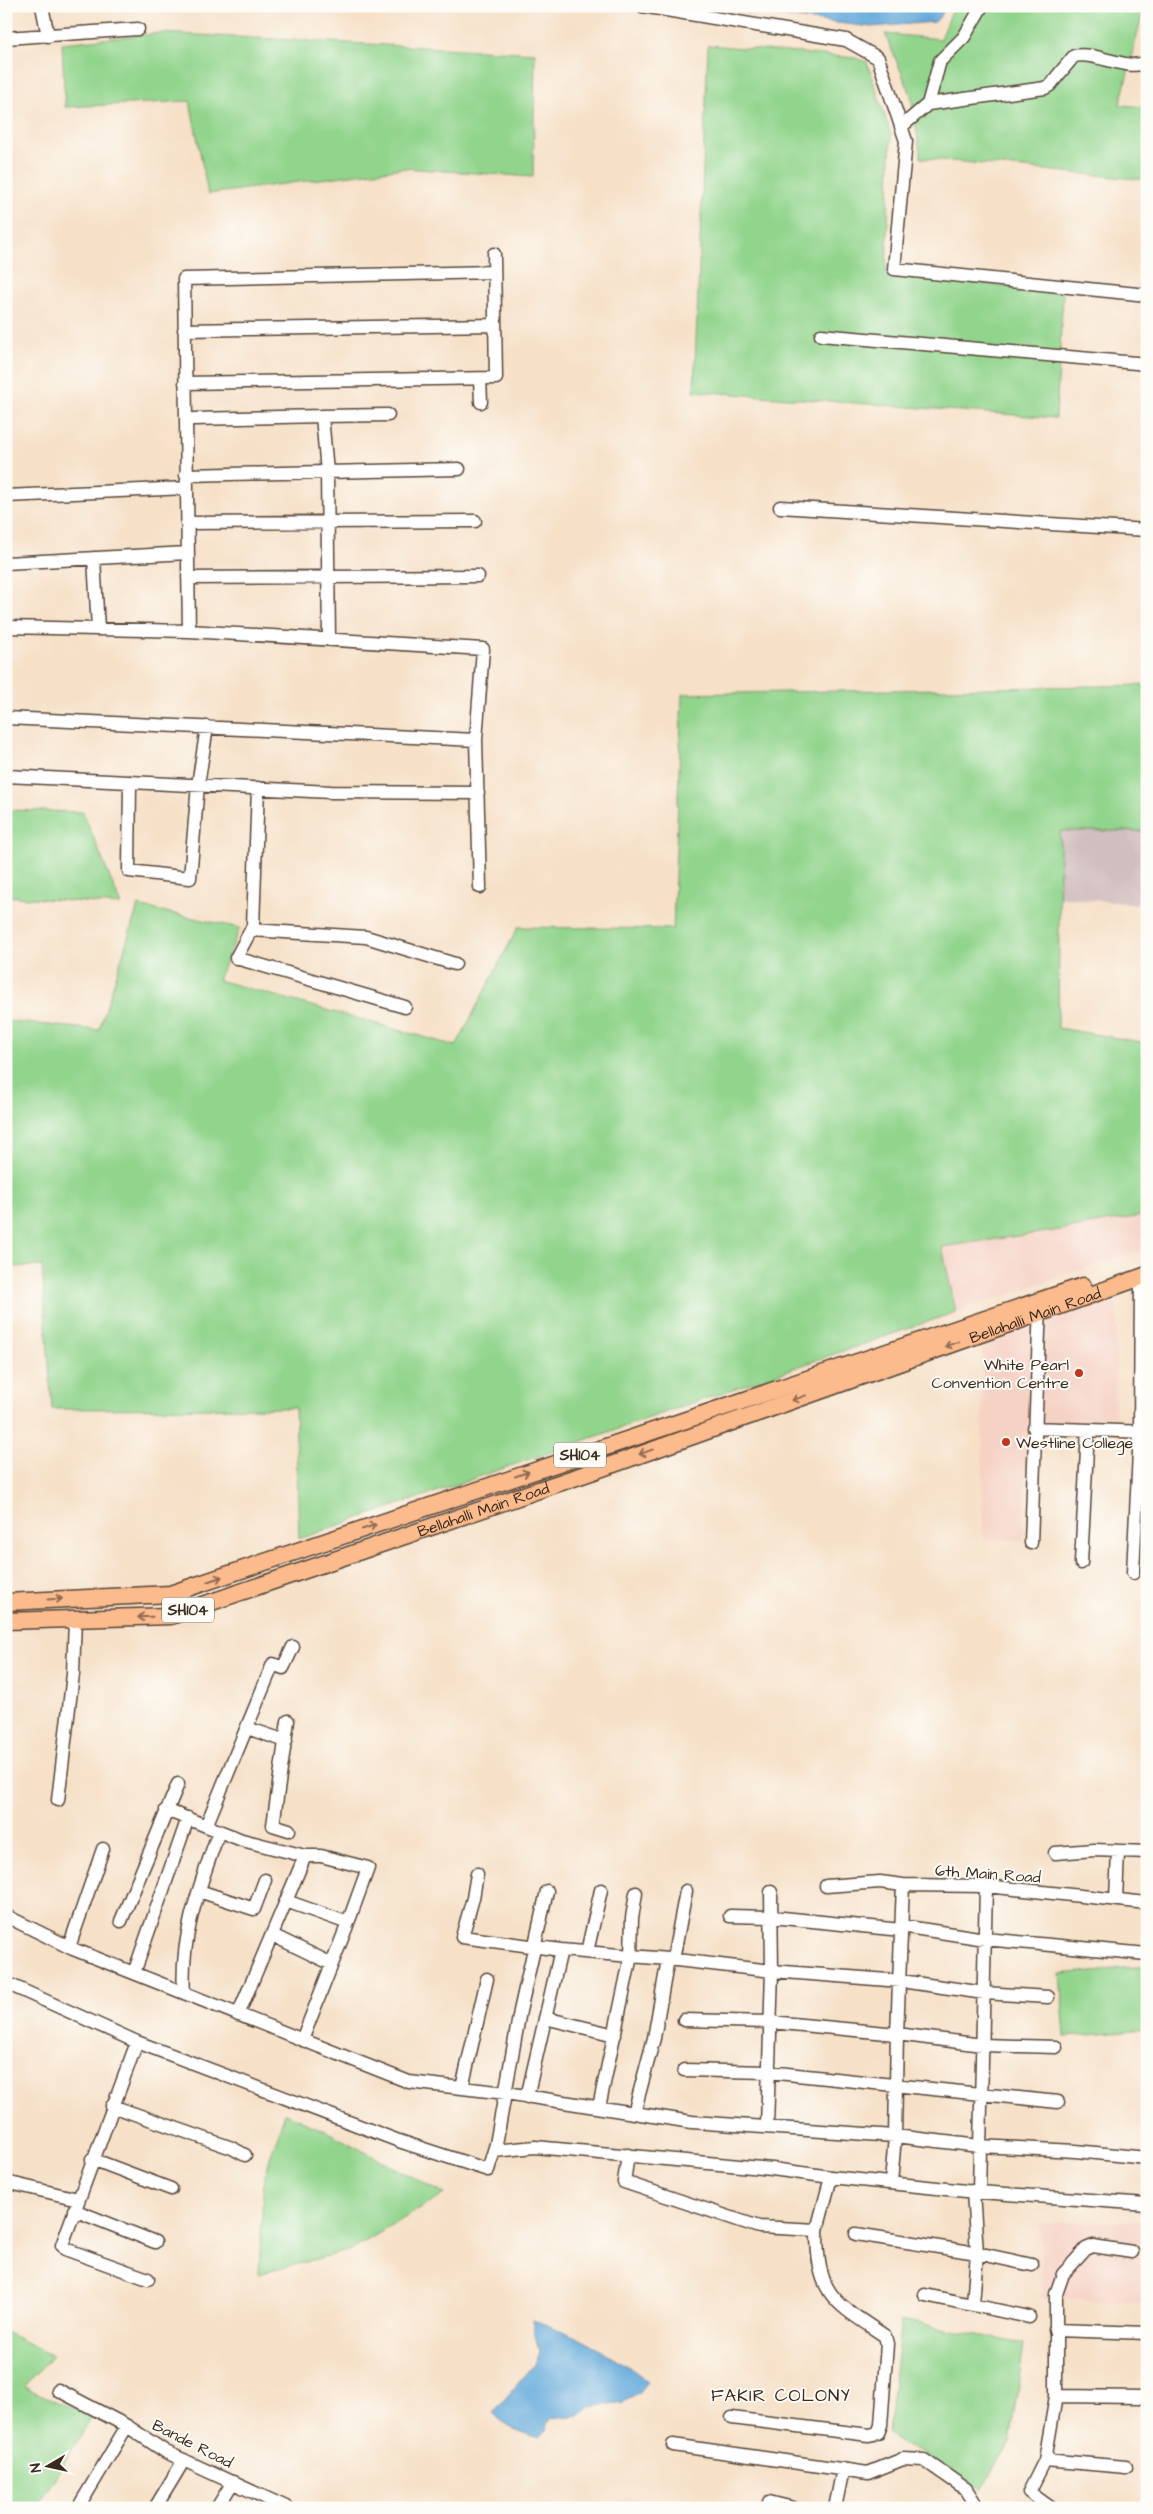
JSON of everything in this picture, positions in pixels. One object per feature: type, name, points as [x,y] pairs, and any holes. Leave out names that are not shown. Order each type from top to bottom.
[{"type":"main road","name":"Bellahalli Main Road","points":[[6,1602],[170,1594],[1145,1272]]},
{"type":"main road","name":"Bellahalli Main Road","points":[[6,1621],[171,1616],[594,1471],[1040,1306]]},
{"type":"street","points":[[42,6],[48,36]]},
{"type":"street","points":[[642,6],[846,40],[878,58],[906,141],[894,269],[1147,295]]},
{"type":"street","points":[[928,104],[940,61],[964,37],[982,6]]},
{"type":"street","points":[[6,38],[138,29]]},
{"type":"street","points":[[901,127],[928,104],[1045,88],[1050,85],[1074,56],[1084,54],[1136,65],[1147,62]]},
{"type":"street","points":[[185,384],[496,378],[494,254]]},
{"type":"street","points":[[189,631],[184,279],[494,272]]},
{"type":"street","points":[[184,330],[495,325]]},
{"type":"street","points":[[821,334],[1147,364]]},
{"type":"street","points":[[480,379],[481,402]]},
{"type":"street","points":[[193,419],[388,415]]},
{"type":"street","points":[[322,416],[327,472],[329,640]]},
{"type":"street","points":[[6,496],[186,481],[327,472],[459,469]]},
{"type":"street","points":[[780,507],[1147,530]]},
{"type":"street","points":[[187,523],[475,522]]},
{"type":"street","points":[[6,563],[187,553]]},
{"type":"street","points":[[94,558],[98,629]]},
{"type":"street","points":[[188,578],[478,576]]},
{"type":"street","points":[[6,627],[189,631],[483,649],[476,740],[480,887]]},
{"type":"street","points":[[6,718],[476,740]]},
{"type":"street","points":[[130,782],[128,871],[190,878],[198,785],[207,727]]},
{"type":"street","points":[[6,776],[331,792],[478,793]]},
{"type":"street","points":[[258,788],[253,926],[236,958],[405,1007]]},
{"type":"street","points":[[251,930],[366,937],[455,964]]},
{"type":"street","points":[[1133,1573],[1143,1432],[1145,1272]]},
{"type":"street","points":[[1031,1543],[1040,1306]]},
{"type":"street","points":[[1034,1428],[1143,1432]]},
{"type":"street","points":[[1081,1563],[1088,1430]]},
{"type":"street","points":[[58,1800],[73,1674],[75,1619]]},
{"type":"street","points":[[206,1826],[273,1664],[281,1673],[293,1647]]},
{"type":"street","points":[[288,1721],[273,1825],[289,1830]]},
{"type":"street","points":[[247,1728],[286,1741]]},
{"type":"street","points":[[121,1921],[178,1784]]},
{"type":"street","points":[[166,1810],[242,1840],[305,1856],[321,1856],[368,1868],[302,2040]]},
{"type":"street","points":[[134,1973],[188,1818]]},
{"type":"street","points":[[184,1993],[182,1964],[187,1932],[219,1831]]},
{"type":"street","points":[[69,1947],[103,1849]]},
{"type":"street","points":[[1056,1853],[1094,1850],[1147,1852]]},
{"type":"street","points":[[1116,1900],[1118,1850]]},
{"type":"street","points":[[238,2015],[305,1856]]},
{"type":"street","points":[[477,1874],[473,1898],[462,1937],[534,1948],[670,1959],[772,1971],[901,1981],[984,1993],[1048,1997]]},
{"type":"street","points":[[199,1891],[254,1909],[265,1880]]},
{"type":"street","name":"6th Main Road","points":[[826,1886],[880,1882],[903,1885],[986,1886],[1147,1903]]},
{"type":"street","points":[[891,2183],[895,2136],[903,1885]]},
{"type":"street","points":[[973,2304],[977,2253],[976,2192],[981,2094],[986,1886]]},
{"type":"street","points":[[587,1952],[601,1890]]},
{"type":"street","points":[[6,1983],[136,2042],[399,2141],[488,2170],[494,2152],[547,1891]]},
{"type":"street","points":[[634,2113],[654,2038],[686,1891]]},
{"type":"street","points":[[767,2127],[773,1917],[771,1892]]},
{"type":"street","points":[[599,2108],[631,1956],[632,1918],[636,1893]]},
{"type":"street","points":[[286,1901],[348,1923]]},
{"type":"street","points":[[6,1916],[69,1947],[409,2082],[528,2096],[692,2122],[895,2136],[979,2146],[1075,2151],[1147,2158]]},
{"type":"street","points":[[730,1916],[773,1917],[901,1928],[1147,1954]]},
{"type":"street","points":[[272,1935],[332,1964]]},
{"type":"street","points":[[528,2096],[561,1950]]},
{"type":"street","points":[[462,2088],[487,1979]]},
{"type":"street","points":[[545,2018],[615,2035]]},
{"type":"street","points":[[684,2020],[771,2022],[898,2034],[982,2045],[1056,2046]]},
{"type":"street","points":[[136,2042],[63,2240],[65,2249],[148,2279]]},
{"type":"street","points":[[684,2070],[768,2072],[1058,2102]]},
{"type":"street","points":[[112,2106],[232,2148],[245,2155]]},
{"type":"street","points":[[494,2152],[534,2147],[628,2155],[976,2192],[1147,2204]]},
{"type":"street","points":[[628,2155],[624,2182],[758,2227],[817,2230]]},
{"type":"street","points":[[92,2160],[171,2189]]},
{"type":"street","points":[[732,2418],[869,2434],[878,2433],[881,2425],[886,2353],[885,2336],[840,2305],[822,2281],[817,2254],[817,2230],[831,2177]]},
{"type":"street","points":[[6,2182],[76,2204],[155,2242]]},
{"type":"street","points":[[856,2234],[977,2253],[1032,2265]]},
{"type":"street","points":[[1051,2508],[1029,2492],[1045,2460],[1056,2396],[1056,2294],[1063,2274],[1086,2249],[1094,2246],[1132,2252]]},
{"type":"street","points":[[925,2295],[973,2304],[1029,2318]]},
{"type":"street","points":[[1055,2330],[1147,2333]]},
{"type":"street","name":"Bande Road","points":[[58,2390],[126,2426],[166,2452],[288,2508]]},
{"type":"street","points":[[1056,2396],[1141,2397]]},
{"type":"street","points":[[78,2508],[126,2426]]},
{"type":"street","points":[[672,2445],[868,2472],[903,2459],[924,2460],[966,2489],[978,2508]]},
{"type":"street","points":[[155,2508],[184,2460]]},
{"type":"street","points":[[1045,2460],[1126,2467]]},
{"type":"street","points":[[835,2508],[843,2469]]},
{"type":"street","points":[[217,2508],[233,2482]]},
{"type":"street","points":[[768,2502],[793,2508]]},
{"type":"shaded area","points":[[1060,831],[1147,831],[1147,905],[1059,897]]},
{"type":"shaded area","points":[[1147,1215],[1147,1248],[956,1312],[941,1247]]},
{"type":"shaded area","name":"White Pearl Convention Centre","points":[[1117,1298],[1115,1426],[1039,1423],[1044,1323]]},
{"type":"shaded area","name":"Westline College","points":[[1036,1326],[1023,1540],[983,1539],[982,1344]]},
{"type":"shaded area","points":[[1147,2221],[1147,2303],[1042,2298],[1040,2223]]},
{"type":"green space","points":[[954,6],[1144,6],[1120,105],[1147,107],[1147,180],[921,158],[911,95],[885,34],[941,39]]},
{"type":"green space","points":[[161,33],[535,53],[533,177],[404,168],[208,194],[190,101],[65,107],[62,43]]},
{"type":"green space","points":[[708,45],[855,58],[867,62],[891,135],[886,272],[1063,293],[1056,418],[694,391]]},
{"type":"green space","points":[[1147,685],[1147,831],[1060,831],[1058,1028],[1147,1043],[1147,1215],[942,1247],[956,1312],[299,1539],[295,1408],[52,1409],[42,1266],[6,1267],[6,1021],[99,1030],[138,906],[240,928],[218,980],[456,1046],[518,927],[673,929],[682,694]]},
{"type":"green space","points":[[6,810],[83,812],[121,905],[6,896]]},
{"type":"green space","points":[[1147,1966],[1147,2030],[1065,2037],[1060,1974]]},
{"type":"green space","points":[[285,2113],[322,2129],[444,2194],[351,2250],[259,2274],[264,2176]]},
{"type":"green space","points":[[901,2320],[1024,2344],[1010,2442],[981,2489],[888,2434]]},
{"type":"green space","points":[[6,2332],[52,2356],[24,2387],[92,2417],[36,2508],[6,2508]]},
{"type":"water","points":[[714,6],[940,6],[943,13],[935,22],[871,27],[731,10]]},
{"type":"water","points":[[532,2320],[563,2331],[593,2345],[648,2381],[640,2393],[623,2402],[590,2407],[580,2415],[550,2418],[546,2431],[539,2438],[508,2427],[493,2413],[533,2366],[539,2352]]},
{"type":"place","name":"White Pearl Convention Centre","points":[[1079,1373]]},
{"type":"place","name":"Westline College","points":[[1006,1442]]},
{"type":"district","name":"FAKIR COLONY","points":[[781,2395]]}]
